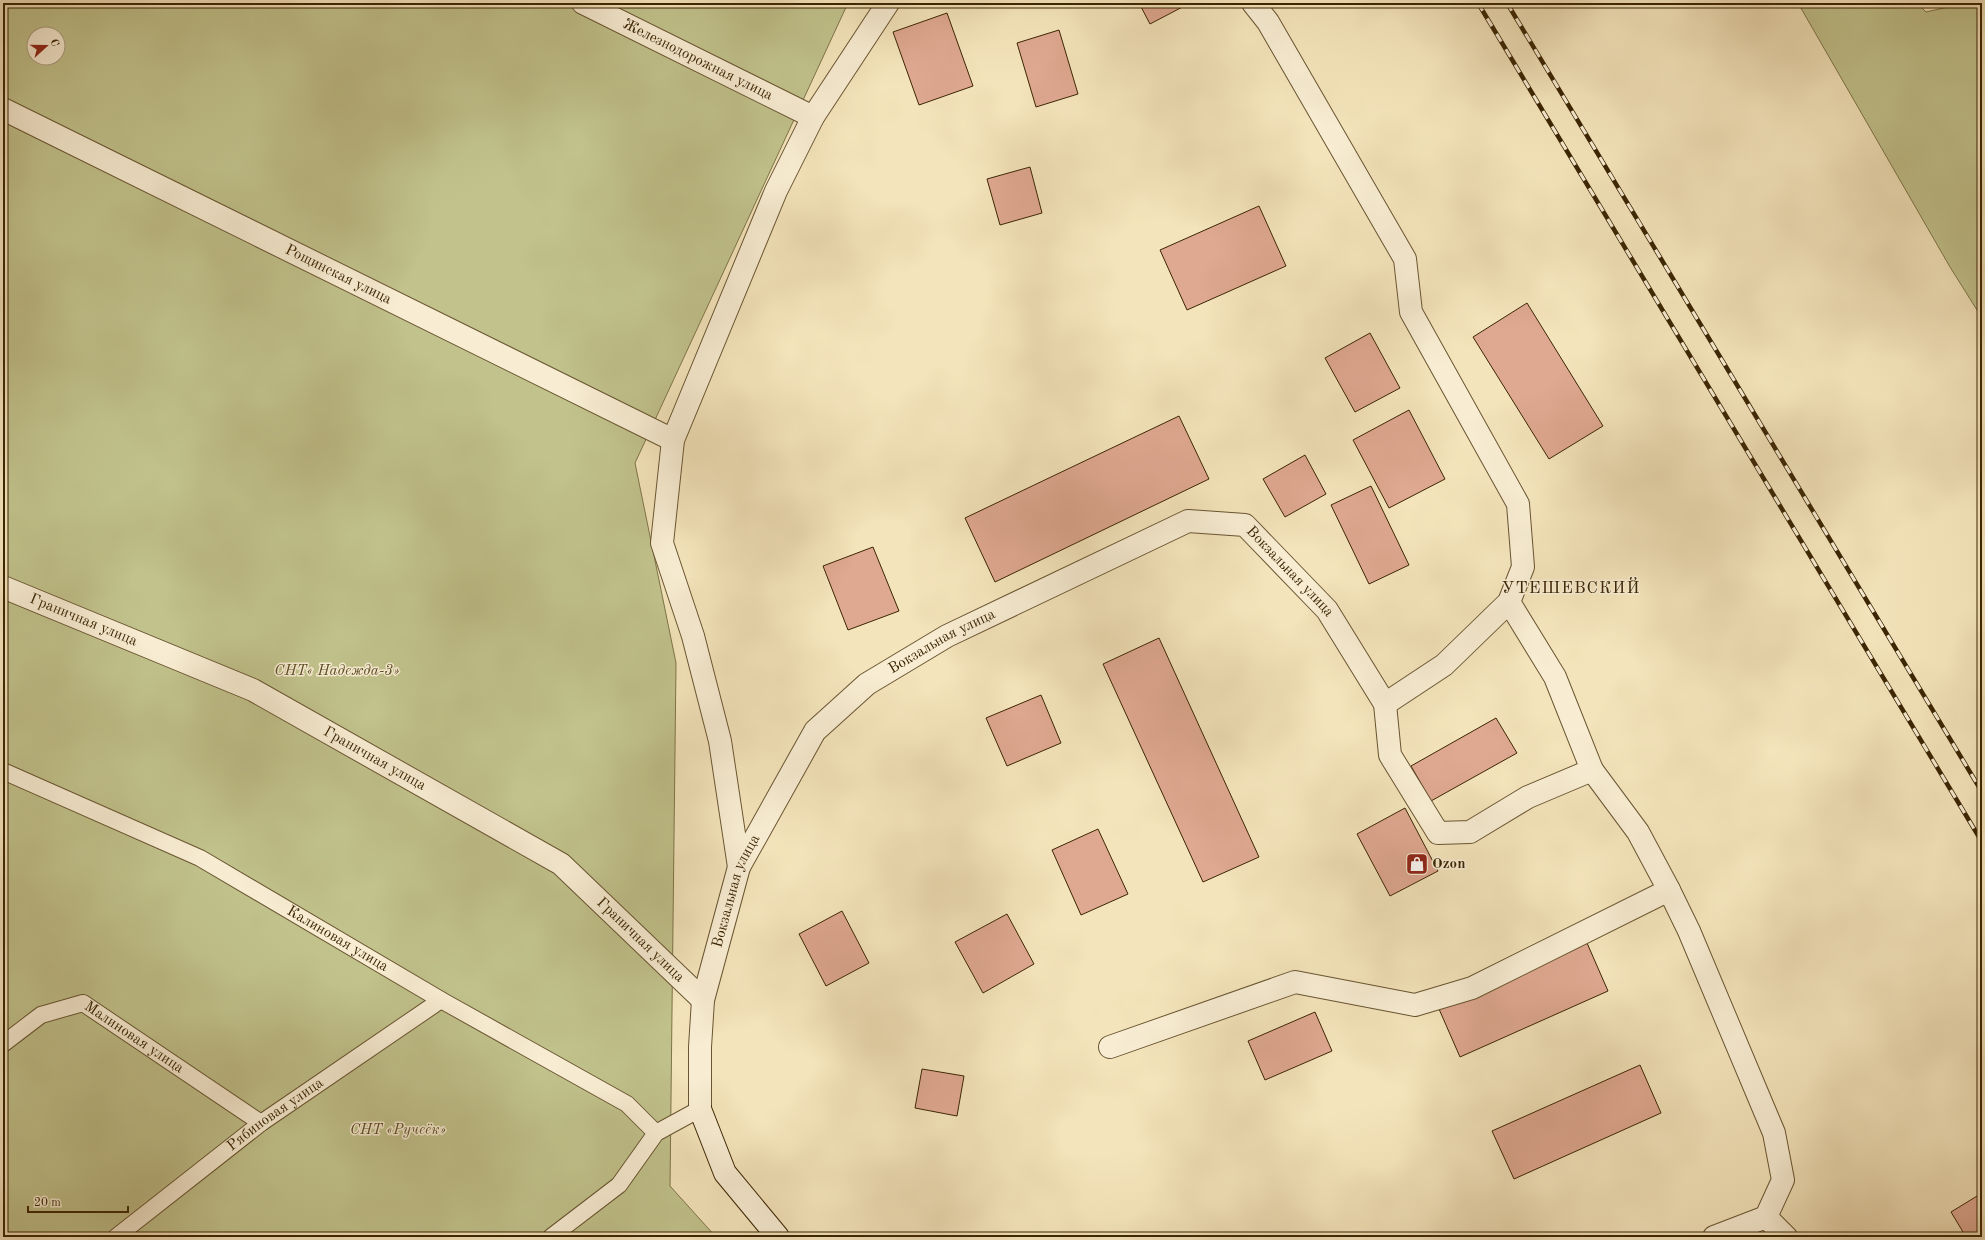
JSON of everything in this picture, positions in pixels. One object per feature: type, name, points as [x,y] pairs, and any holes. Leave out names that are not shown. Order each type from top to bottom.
[{"type":"street","name":"Железнодорожная улица","points":[[583,3],[813,117]]},
{"type":"street","points":[[739,867],[720,742],[693,636],[662,542],[673,440],[776,192],[813,117],[888,3]]},
{"type":"street","points":[[1253,3],[1268,22],[1404,259],[1411,312],[1518,504],[1523,567],[1509,602],[1444,665],[1385,704],[1390,755],[1438,833],[1470,832],[1528,797],[1592,770]]},
{"type":"street","name":"Рощинская улица","points":[[3,109],[673,440]]},
{"type":"street","name":"Вокзальная улица","points":[[700,1109],[700,1047],[703,1000],[739,867],[815,731],[867,684],[947,636],[1188,521],[1245,525],[1327,610],[1385,704]]},
{"type":"street","name":"Граничная улица","points":[[3,587],[253,690],[561,864],[703,1000]]},
{"type":"street","points":[[1509,602],[1555,677],[1592,770],[1638,832],[1669,890],[1689,931],[1774,1133],[1783,1180],[1766,1217],[1714,1237]]},
{"type":"street","points":[[1110,1047],[1295,982],[1415,1005],[1472,988],[1669,890]]},
{"type":"street","points":[[700,1109],[725,1173],[778,1237]]},
{"type":"street","points":[[1766,1217],[1786,1237]]},
{"type":"lane","name":"Калиновая улица","points":[[3,771],[200,858],[441,1000],[627,1104],[656,1133]]},
{"type":"lane","name":"Рябиновая улица","points":[[116,1237],[262,1123],[441,1000]]},
{"type":"lane","name":"Малиновая улица","points":[[3,1044],[41,1015],[82,1003],[262,1123]]},
{"type":"lane","points":[[551,1237],[620,1185],[656,1133],[700,1109]]},
{"type":"green space","name":"СНТ« Надежда-3»","points":[[3,3],[848,3],[635,463],[676,663],[670,1186],[716,1237],[3,1237]]},
{"type":"green space","points":[[1798,3],[1917,3],[1926,12],[1966,3],[1982,3],[1982,318],[1950,267]]},
{"type":"building","points":[[1139,3],[1190,3],[1150,24]]},
{"type":"building","points":[[947,13],[973,86],[919,105],[893,32]]},
{"type":"building","points":[[1059,30],[1078,94],[1036,107],[1017,43]]},
{"type":"building","points":[[1030,167],[1042,213],[1000,225],[987,179]]},
{"type":"building","points":[[1259,206],[1286,266],[1187,310],[1160,250]]},
{"type":"building","points":[[1527,303],[1603,426],[1549,459],[1473,337]]},
{"type":"building","points":[[1370,333],[1400,388],[1355,412],[1325,358]]},
{"type":"building","points":[[1409,410],[1445,479],[1389,508],[1353,440]]},
{"type":"building","points":[[1179,416],[1209,479],[995,582],[965,518]]},
{"type":"building","points":[[1305,455],[1326,494],[1285,517],[1263,479]]},
{"type":"building","points":[[1371,486],[1409,565],[1369,584],[1331,505]]},
{"type":"building","points":[[873,547],[899,611],[848,630],[823,566]]},
{"type":"building","points":[[1159,638],[1259,857],[1203,882],[1103,664]]},
{"type":"building","points":[[1041,695],[1061,743],[1007,766],[986,718]]},
{"type":"building","points":[[1496,718],[1517,753],[1431,801],[1411,766]]},
{"type":"building","points":[[1405,808],[1438,871],[1390,896],[1357,834]]},
{"type":"building","points":[[1098,829],[1128,894],[1081,915],[1052,850]]},
{"type":"building","points":[[842,911],[869,963],[826,986],[799,934]]},
{"type":"building","points":[[1007,914],[1034,964],[983,993],[955,942]]},
{"type":"building","points":[[1587,943],[1608,991],[1460,1057],[1439,1009]]},
{"type":"building","points":[[1315,1012],[1332,1051],[1265,1080],[1248,1041]]},
{"type":"building","points":[[1640,1065],[1661,1113],[1514,1179],[1492,1131]]},
{"type":"building","points":[[922,1069],[964,1076],[957,1116],[915,1108]]},
{"type":"building","points":[[1982,1193],[1982,1237],[1966,1237],[1951,1212]]},
{"type":"railway","points":[[1478,3],[1982,842]]},
{"type":"railway","points":[[1507,3],[1982,792]]},
{"type":"place","name":"Ozon","points":[[1417,864]]},
{"type":"district","name":"УТЕШЕВСКИЙ","points":[[1571,588]]},
{"type":"park label","name":"СНТ «Ручеёк»","points":[[398,1130]]}]
